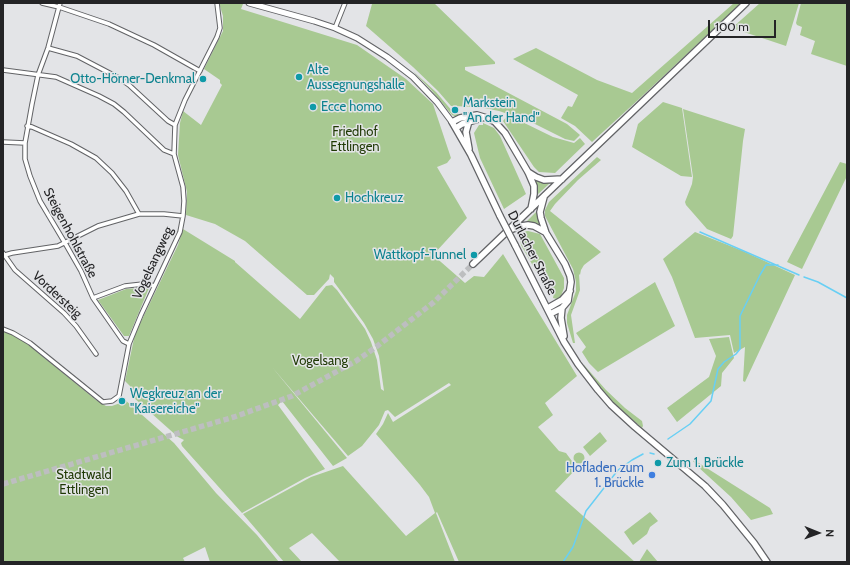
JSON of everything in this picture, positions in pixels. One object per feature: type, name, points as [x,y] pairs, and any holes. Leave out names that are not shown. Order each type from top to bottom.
[{"type":"main road","name":"Durlacher Straße","points":[[249,3],[336,28],[357,38],[403,68],[424,87],[454,125],[471,155],[564,342],[578,364],[611,405],[647,438],[705,486],[750,537],[768,562]]},
{"type":"main road","points":[[473,264],[746,3]]},
{"type":"main road","points":[[454,125],[465,116],[477,115],[495,122],[505,133],[528,172],[534,186],[534,194],[530,209]]},
{"type":"main road","points":[[454,125],[483,117]]},
{"type":"main road","points":[[469,121],[466,132],[471,155]]},
{"type":"main road","points":[[528,172],[544,180],[562,179]]},
{"type":"main road","points":[[544,197],[540,218],[546,233],[570,276],[571,289],[568,301],[562,308],[561,318],[564,342]]},
{"type":"main road","points":[[508,230],[528,225],[534,226],[546,233]]},
{"type":"main road","points":[[549,311],[562,300],[571,289]]},
{"type":"main road","points":[[549,311],[562,308]]},
{"type":"street","points":[[42,3],[60,5],[109,24],[154,45],[200,71]]},
{"type":"street","name":"Vogelsangweg","points":[[3,329],[30,343],[94,396],[104,402],[112,401],[119,396],[121,392],[129,344],[140,315],[174,248],[180,232],[183,216],[183,187],[174,154],[175,125],[185,100],[217,37],[220,28],[217,3]]},
{"type":"street","points":[[336,28],[345,3]]},
{"type":"street","name":"Steigenhohlstraße","points":[[60,5],[48,48],[38,75],[27,126],[25,159],[40,201],[81,271],[93,298],[123,341],[129,344]]},
{"type":"street","points":[[48,48],[77,56],[119,78],[129,85],[168,122],[175,125]]},
{"type":"street","points":[[3,70],[13,70],[56,78],[92,92],[114,104],[164,150],[174,154]]},
{"type":"street","points":[[27,126],[32,126],[71,144],[96,158],[112,173],[126,191],[139,214]]},
{"type":"street","points":[[3,142],[25,143]]},
{"type":"street","points":[[4,254],[58,246],[98,226],[139,214],[183,216]]},
{"type":"street","name":"Vordersteig","points":[[4,254],[15,270],[72,322],[96,354]]},
{"type":"street","points":[[93,298],[125,286],[143,284],[154,286]]},
{"type":"green space","points":[[219,3],[243,4],[241,9],[357,45],[406,79],[433,104],[451,158],[447,163],[437,167],[467,218],[433,255],[465,283],[474,276],[484,277],[503,254],[577,376],[545,403],[553,415],[538,427],[559,451],[566,453],[577,468],[555,491],[635,562],[459,562],[437,512],[436,513],[455,562],[340,562],[312,533],[289,548],[302,562],[284,562],[243,514],[311,477],[343,466],[406,536],[435,513],[429,497],[376,434],[388,413],[393,422],[451,385],[449,383],[395,417],[388,410],[385,411],[379,425],[362,446],[348,456],[272,367],[347,458],[333,466],[282,401],[278,405],[325,469],[305,478],[242,513],[182,446],[181,443],[184,440],[178,437],[133,397],[130,386],[125,381],[135,334],[178,245],[183,229],[235,261],[300,319],[326,286],[332,285],[365,329],[377,360],[381,389],[384,391],[379,356],[373,339],[364,323],[334,282],[334,278],[330,274],[329,279],[314,295],[307,295],[245,241],[215,224],[186,215],[187,192],[178,155],[180,123],[183,111],[201,125],[222,85],[220,80],[204,69],[223,31],[223,16]]},
{"type":"green space","points":[[434,3],[495,62],[495,64],[465,67],[465,70],[567,124],[580,135],[574,141],[565,139],[529,121],[499,111],[479,107],[451,106],[413,67],[366,26],[372,4]]},
{"type":"green space","points":[[734,3],[741,3],[592,142],[575,126],[561,118],[568,106],[572,107],[578,95],[513,59],[536,48],[597,80],[632,93]]},
{"type":"green space","points":[[760,3],[799,3],[786,46],[732,28]]},
{"type":"green space","points":[[801,3],[847,3],[847,66],[811,54],[815,41],[800,35],[802,27],[796,23]]},
{"type":"green space","points":[[413,71],[436,92],[453,112],[462,115],[457,117],[452,115]]},
{"type":"green space","points":[[663,102],[682,108],[692,177],[681,176],[632,147],[638,124]]},
{"type":"green space","points":[[683,109],[745,129],[733,236],[731,239],[707,229],[686,205],[685,202],[693,177]]},
{"type":"green space","points":[[508,115],[553,137],[574,143],[580,138],[585,144],[555,173],[539,172],[534,167],[503,121]]},
{"type":"green space","points":[[483,123],[494,128],[500,136],[526,194],[504,209],[480,158],[474,133],[479,125],[483,125]]},
{"type":"green space","points":[[597,157],[601,160],[578,180],[550,211],[601,252],[584,265],[580,275],[579,274],[580,290],[571,315],[575,343],[573,343],[567,323],[567,315],[576,291],[576,282],[573,269],[545,216],[545,210],[549,202]]},
{"type":"green space","points":[[840,162],[847,164],[847,176],[802,269],[787,262]]},
{"type":"green space","points":[[533,178],[540,182],[550,183],[536,196]]},
{"type":"green space","points":[[538,210],[541,227],[525,223]]},
{"type":"green space","points":[[528,231],[540,234],[564,278],[564,288],[561,296],[557,299],[553,298],[554,293],[548,292],[521,245],[519,232]]},
{"type":"green space","points":[[695,232],[743,251],[795,275],[745,382],[743,381],[745,347],[734,353],[730,335],[695,338],[672,277],[663,259]]},
{"type":"green space","points":[[655,282],[675,326],[598,372],[589,363],[582,352],[586,347],[576,333]]},
{"type":"green space","points":[[149,288],[129,336],[124,336],[98,300],[126,289]]},
{"type":"green space","name":"Stadtwald Ettlingen","points":[[3,332],[11,333],[25,342],[96,400],[106,406],[112,406],[123,402],[124,399],[174,443],[216,493],[257,535],[279,562],[210,562],[205,547],[183,558],[185,562],[3,562]]},
{"type":"green space","points":[[729,337],[734,358],[722,373],[721,386],[677,422],[667,408],[709,377],[716,356],[709,339]]},
{"type":"green space","points":[[584,365],[606,390],[625,408],[642,421],[642,428],[614,403],[593,380],[584,368]]},
{"type":"green space","points":[[600,432],[607,441],[590,456],[583,447]]},
{"type":"green space","points":[[577,453],[581,453],[583,454],[583,462],[577,463],[574,460],[574,456]]},
{"type":"green space","points":[[694,460],[770,508],[773,514],[751,520],[731,497],[697,466],[693,461]]},
{"type":"green space","points":[[650,512],[658,521],[650,527],[647,534],[633,545],[624,532]]},
{"type":"green space","points":[[647,549],[658,562],[639,562]]},
{"type":"waterway","points":[[700,232],[799,275]]},
{"type":"waterway","points":[[668,439],[690,424],[711,401],[718,369],[740,349],[740,316],[760,275],[766,265],[778,265]]},
{"type":"waterway","points":[[804,277],[818,282],[847,298]]},
{"type":"waterway","points":[[650,453],[654,454]]},
{"type":"waterway","points":[[563,562],[573,547],[586,511],[618,470],[643,454]]},
{"type":"tunnel","points":[[3,484],[234,417],[292,396],[356,361],[376,347],[434,302],[473,264]]},
{"type":"place","name":"Alte Aussegnungshalle","points":[[299,77]]},
{"type":"place","name":"Otto-Hörner-Denkmal","points":[[203,79]]},
{"type":"place","name":"Ecce homo","points":[[313,107]]},
{"type":"place","name":"Markstein \"An der Hand\"","points":[[455,110]]},
{"type":"place","name":"Hochkreuz","points":[[337,198]]},
{"type":"place","name":"Wattkopf-Tunnel","points":[[474,255]]},
{"type":"place","name":"Wegkreuz an der \"Kaisereiche\"","points":[[122,401]]},
{"type":"place","name":"Zum 1. Brückle","points":[[658,463]]},
{"type":"place","name":"Hofladen zum 1. Brückle","points":[[652,475]]},
{"type":"park label","name":"Friedhof Ettlingen","points":[[355,140]]},
{"type":"park label","name":"Vogelsang","points":[[320,361]]}]
